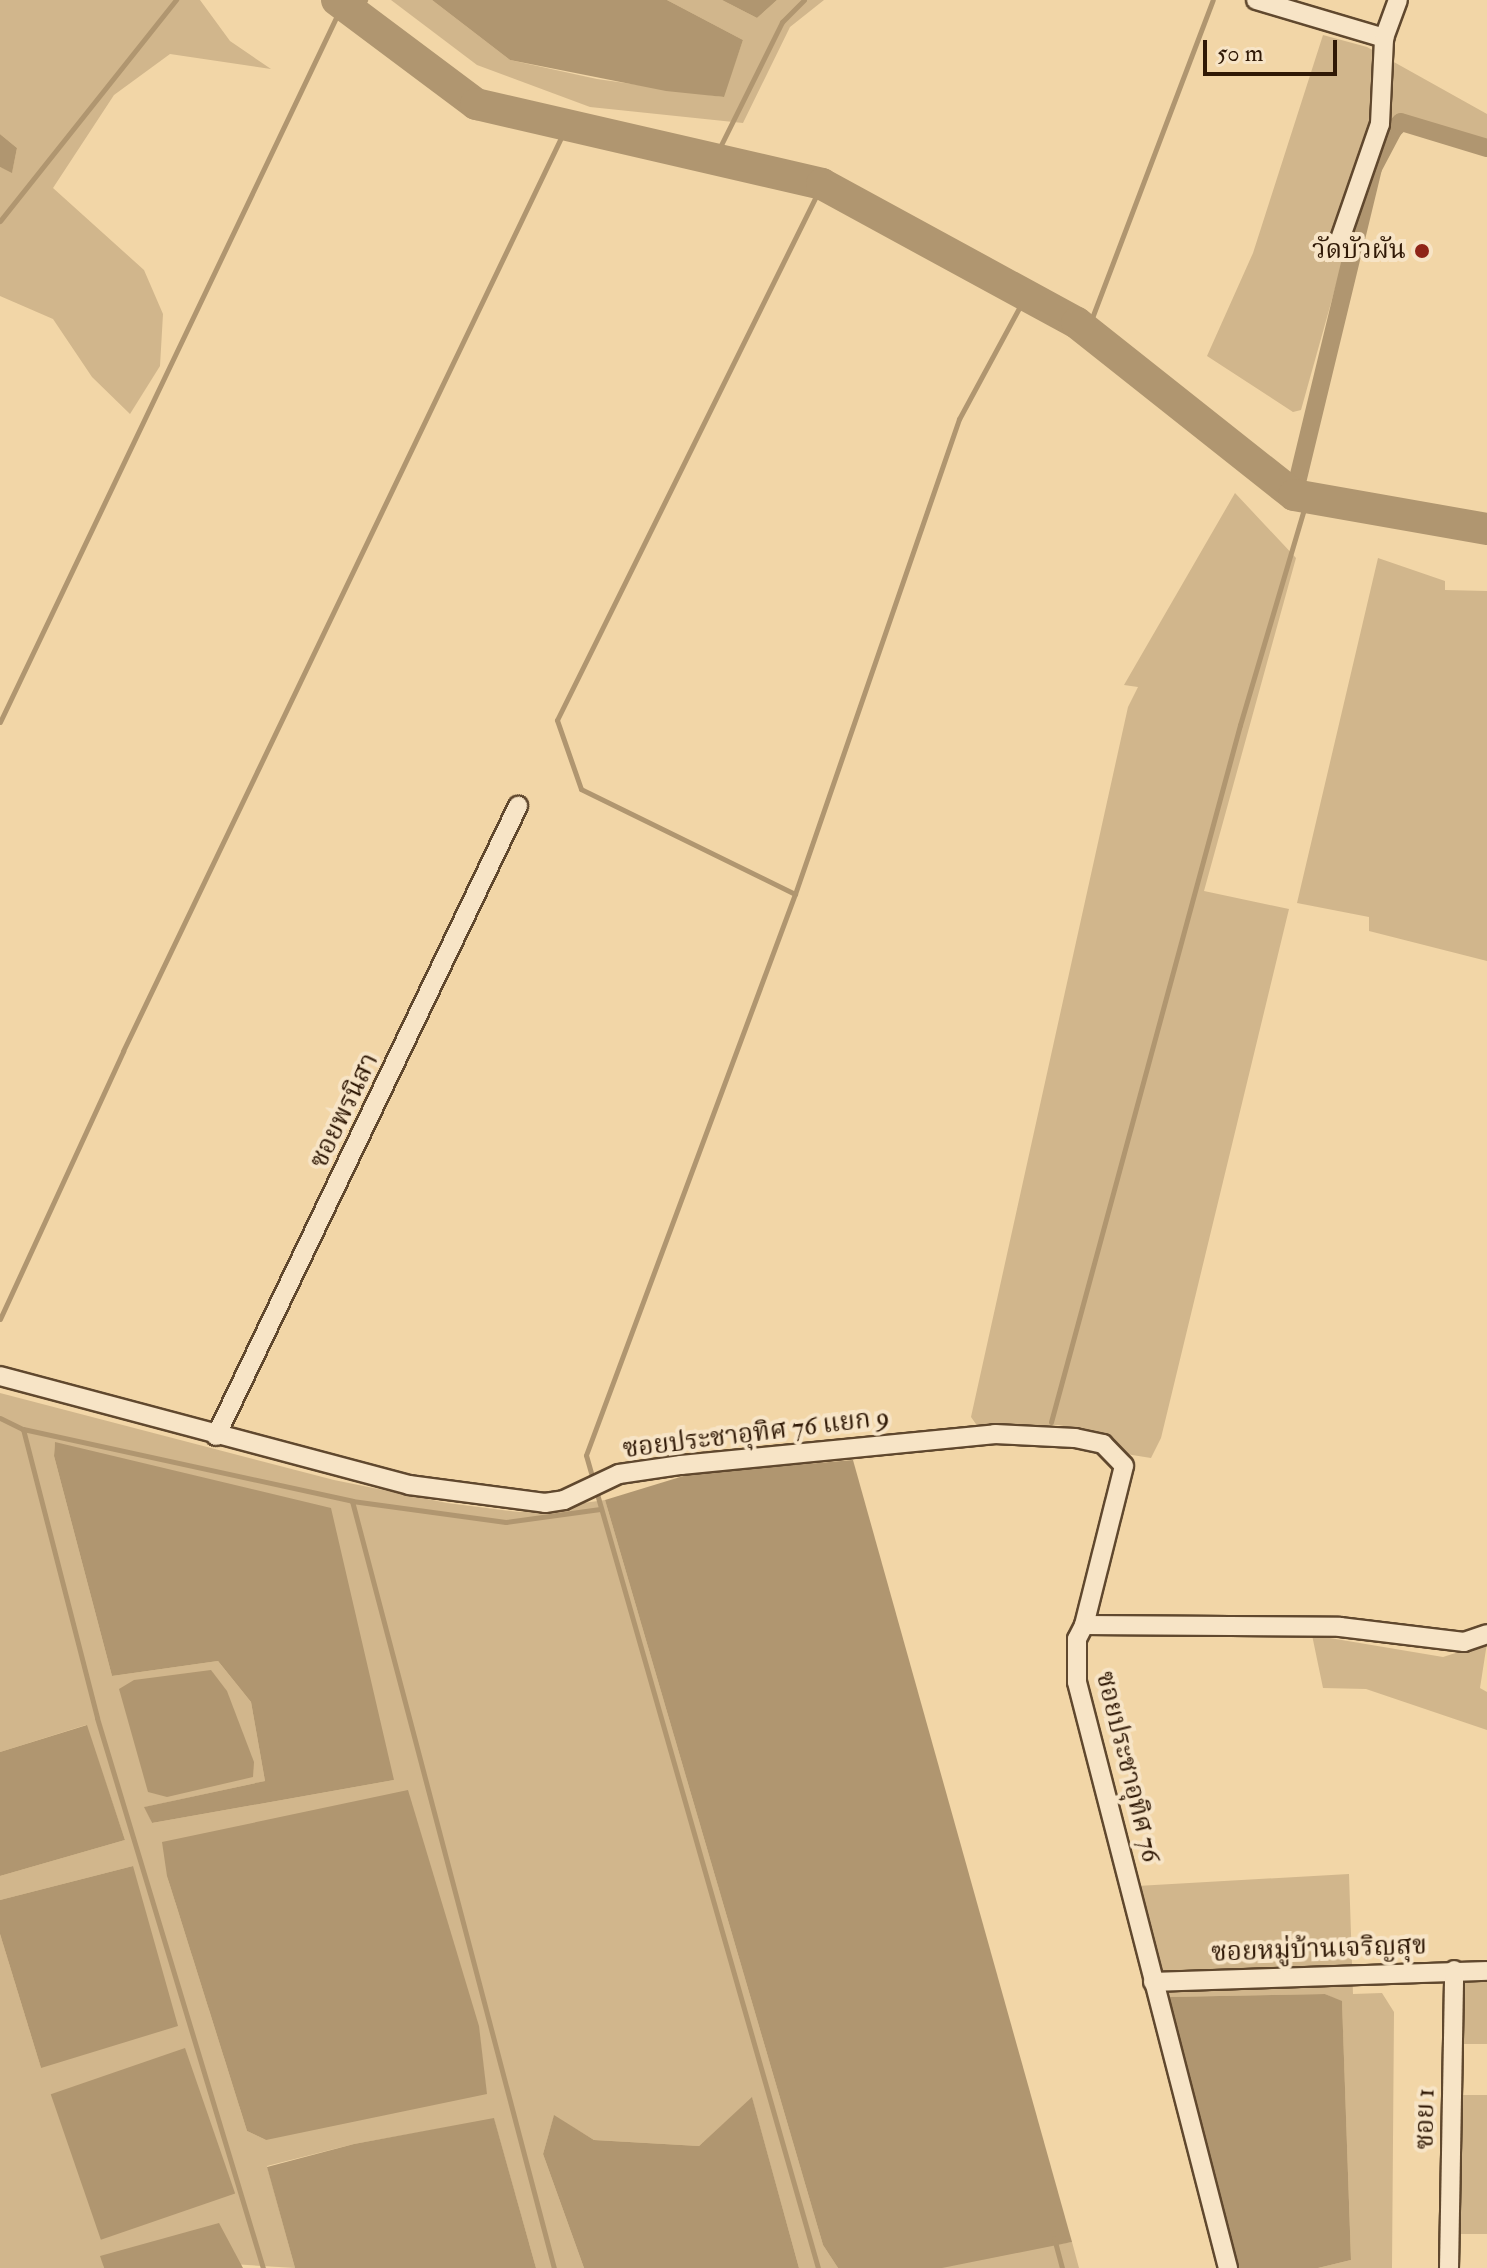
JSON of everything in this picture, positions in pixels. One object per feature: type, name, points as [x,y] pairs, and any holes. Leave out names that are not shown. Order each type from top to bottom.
[{"type":"street","points":[[1256,0],[1384,38]]},
{"type":"street","points":[[1337,248],[1380,124],[1384,38],[1398,0]]},
{"type":"street","name":"ซอยพรนิสา","points":[[216,1436],[518,806]]},
{"type":"street","name":"ซอยประชาอุทิศ 76 แยก 9","points":[[0,1376],[409,1485],[545,1503],[564,1500],[619,1474],[681,1465],[995,1434],[1075,1438],[1103,1444],[1124,1466],[1084,1625]]},
{"type":"street","points":[[1084,1625],[1327,1627],[1464,1642],[1487,1634]]},
{"type":"street","name":"ซอยประชาอุทิศ 76","points":[[1084,1625],[1074,1661],[1077,1682],[1228,2268]]},
{"type":"street","name":"ซอย 1","points":[[1449,2268],[1454,1970]]},
{"type":"street","name":"ซอยหมู่บ้านเจริญสุข","points":[[1153,1982],[1487,1971]]},
{"type":"shaded area","points":[[0,0],[200,0],[230,41],[271,69],[170,54],[114,95],[53,188],[144,270],[163,314],[160,366],[130,414],[92,377],[53,319],[0,296],[0,167],[12,172],[17,148],[0,134]]},
{"type":"shaded area","points":[[391,0],[432,0],[510,60],[597,79],[723,97],[743,40],[667,0],[722,0],[757,18],[777,0],[824,0],[790,27],[743,123],[590,107],[477,65]]},
{"type":"shaded area","points":[[432,0],[667,0],[743,40],[724,97],[666,91],[510,60]]},
{"type":"shaded area","points":[[722,0],[777,0],[757,18]]},
{"type":"shaded area","points":[[1323,35],[1367,47],[1487,114],[1487,140],[1399,115],[1400,132],[1384,139],[1352,228],[1301,410],[1293,412],[1207,356],[1253,253]]},
{"type":"shaded area","points":[[0,134],[17,148],[12,173],[0,167]]},
{"type":"shaded area","points":[[1235,493],[1296,558],[1204,891],[1289,909],[1161,1438],[1151,1458],[1126,1454],[1081,1430],[1059,1425],[978,1427],[971,1417],[1128,707],[1138,687],[1124,685]]},
{"type":"shaded area","points":[[1378,558],[1445,581],[1445,590],[1487,591],[1487,961],[1369,931],[1369,917],[1297,903]]},
{"type":"shaded area","points":[[0,1393],[334,1480],[447,1503],[519,1512],[605,1500],[823,2245],[838,2268],[799,2268],[752,2098],[699,2146],[594,2140],[554,2116],[543,2154],[584,2268],[536,2268],[494,2119],[354,2144],[267,2166],[295,2268],[101,2256],[104,2268],[0,2268],[0,1934],[41,2068],[133,1866],[0,1900],[0,1876],[125,1840],[86,1725],[0,1752]],"holes":[[[55,1443],[394,1780],[152,1823],[145,1807],[265,1781],[251,1702],[218,1661],[112,1676],[54,1456]],[[167,1876],[266,2140],[247,2131]]]},
{"type":"shaded area","points":[[55,1442],[331,1508],[394,1780],[152,1823],[144,1807],[265,1781],[251,1702],[218,1661],[112,1676],[54,1456]]},
{"type":"shaded area","points":[[853,1460],[1072,2242],[942,2268],[838,2268],[823,2245],[605,1500],[690,1474]]},
{"type":"shaded area","points":[[1312,1635],[1443,1657],[1487,1643],[1480,1688],[1487,1692],[1487,1730],[1366,1689],[1323,1688]]},
{"type":"shaded area","points":[[211,1670],[227,1691],[254,1762],[253,1777],[167,1797],[148,1792],[119,1689],[134,1680]]},
{"type":"shaded area","points":[[87,1725],[125,1840],[0,1876],[0,1752]]},
{"type":"shaded area","points":[[408,1790],[479,2026],[487,2094],[266,2140],[247,2131],[167,1876],[162,1842]]},
{"type":"shaded area","points":[[133,1866],[178,2026],[41,2068],[0,1934],[0,1900]]},
{"type":"shaded area","points":[[1349,1874],[1353,1994],[1382,1993],[1394,2012],[1392,2268],[1318,2268],[1351,2260],[1342,2002],[1325,1994],[1167,1997],[1137,1886]]},
{"type":"shaded area","points":[[1459,1978],[1487,1978],[1487,2044],[1459,2044]]},
{"type":"shaded area","points":[[1325,1994],[1342,2001],[1351,2260],[1318,2268],[1237,2268],[1167,1997]]},
{"type":"shaded area","points":[[185,2048],[235,2194],[101,2240],[51,2094]]},
{"type":"shaded area","points":[[1457,2095],[1487,2095],[1487,2234],[1457,2234]]},
{"type":"shaded area","points":[[752,2097],[799,2268],[584,2268],[543,2154],[554,2115],[594,2140],[699,2146]]},
{"type":"shaded area","points":[[494,2118],[536,2268],[295,2268],[267,2167],[354,2144]]},
{"type":"shaded area","points":[[219,2223],[243,2268],[104,2268],[100,2256]]},
{"type":"shaded area","points":[[1072,2242],[1079,2268],[939,2268],[1013,2251]]},
{"type":"waterway","points":[[0,221],[176,0]]},
{"type":"waterway","points":[[337,0],[476,104],[822,184],[1077,323],[1294,495],[1487,529]]},
{"type":"waterway","points":[[355,15],[365,0]]},
{"type":"waterway","points":[[715,157],[782,22],[804,0]]},
{"type":"waterway","points":[[1087,331],[1213,0]]},
{"type":"waterway","points":[[0,722],[342,5]]},
{"type":"waterway","points":[[1294,495],[1373,168],[1393,130],[1401,122],[1487,148]]},
{"type":"waterway","points":[[0,1319],[123,1051],[568,123]]},
{"type":"waterway","points":[[795,894],[581,789],[557,720],[822,184]]},
{"type":"waterway","points":[[818,2268],[586,1455],[795,894],[959,419],[1026,295]]},
{"type":"waterway","points":[[1051,1422],[1240,725],[1307,499]]},
{"type":"waterway","points":[[0,1418],[23,1429],[97,1718],[263,2268]]},
{"type":"waterway","points":[[23,1429],[352,1501],[506,1522],[600,1509]]},
{"type":"waterway","points":[[352,1501],[554,2268]]},
{"type":"waterway","points":[[1054,2238],[1062,2268]]},
{"type":"place","name":"วัดบัวผัน","points":[[1422,251]]}]
